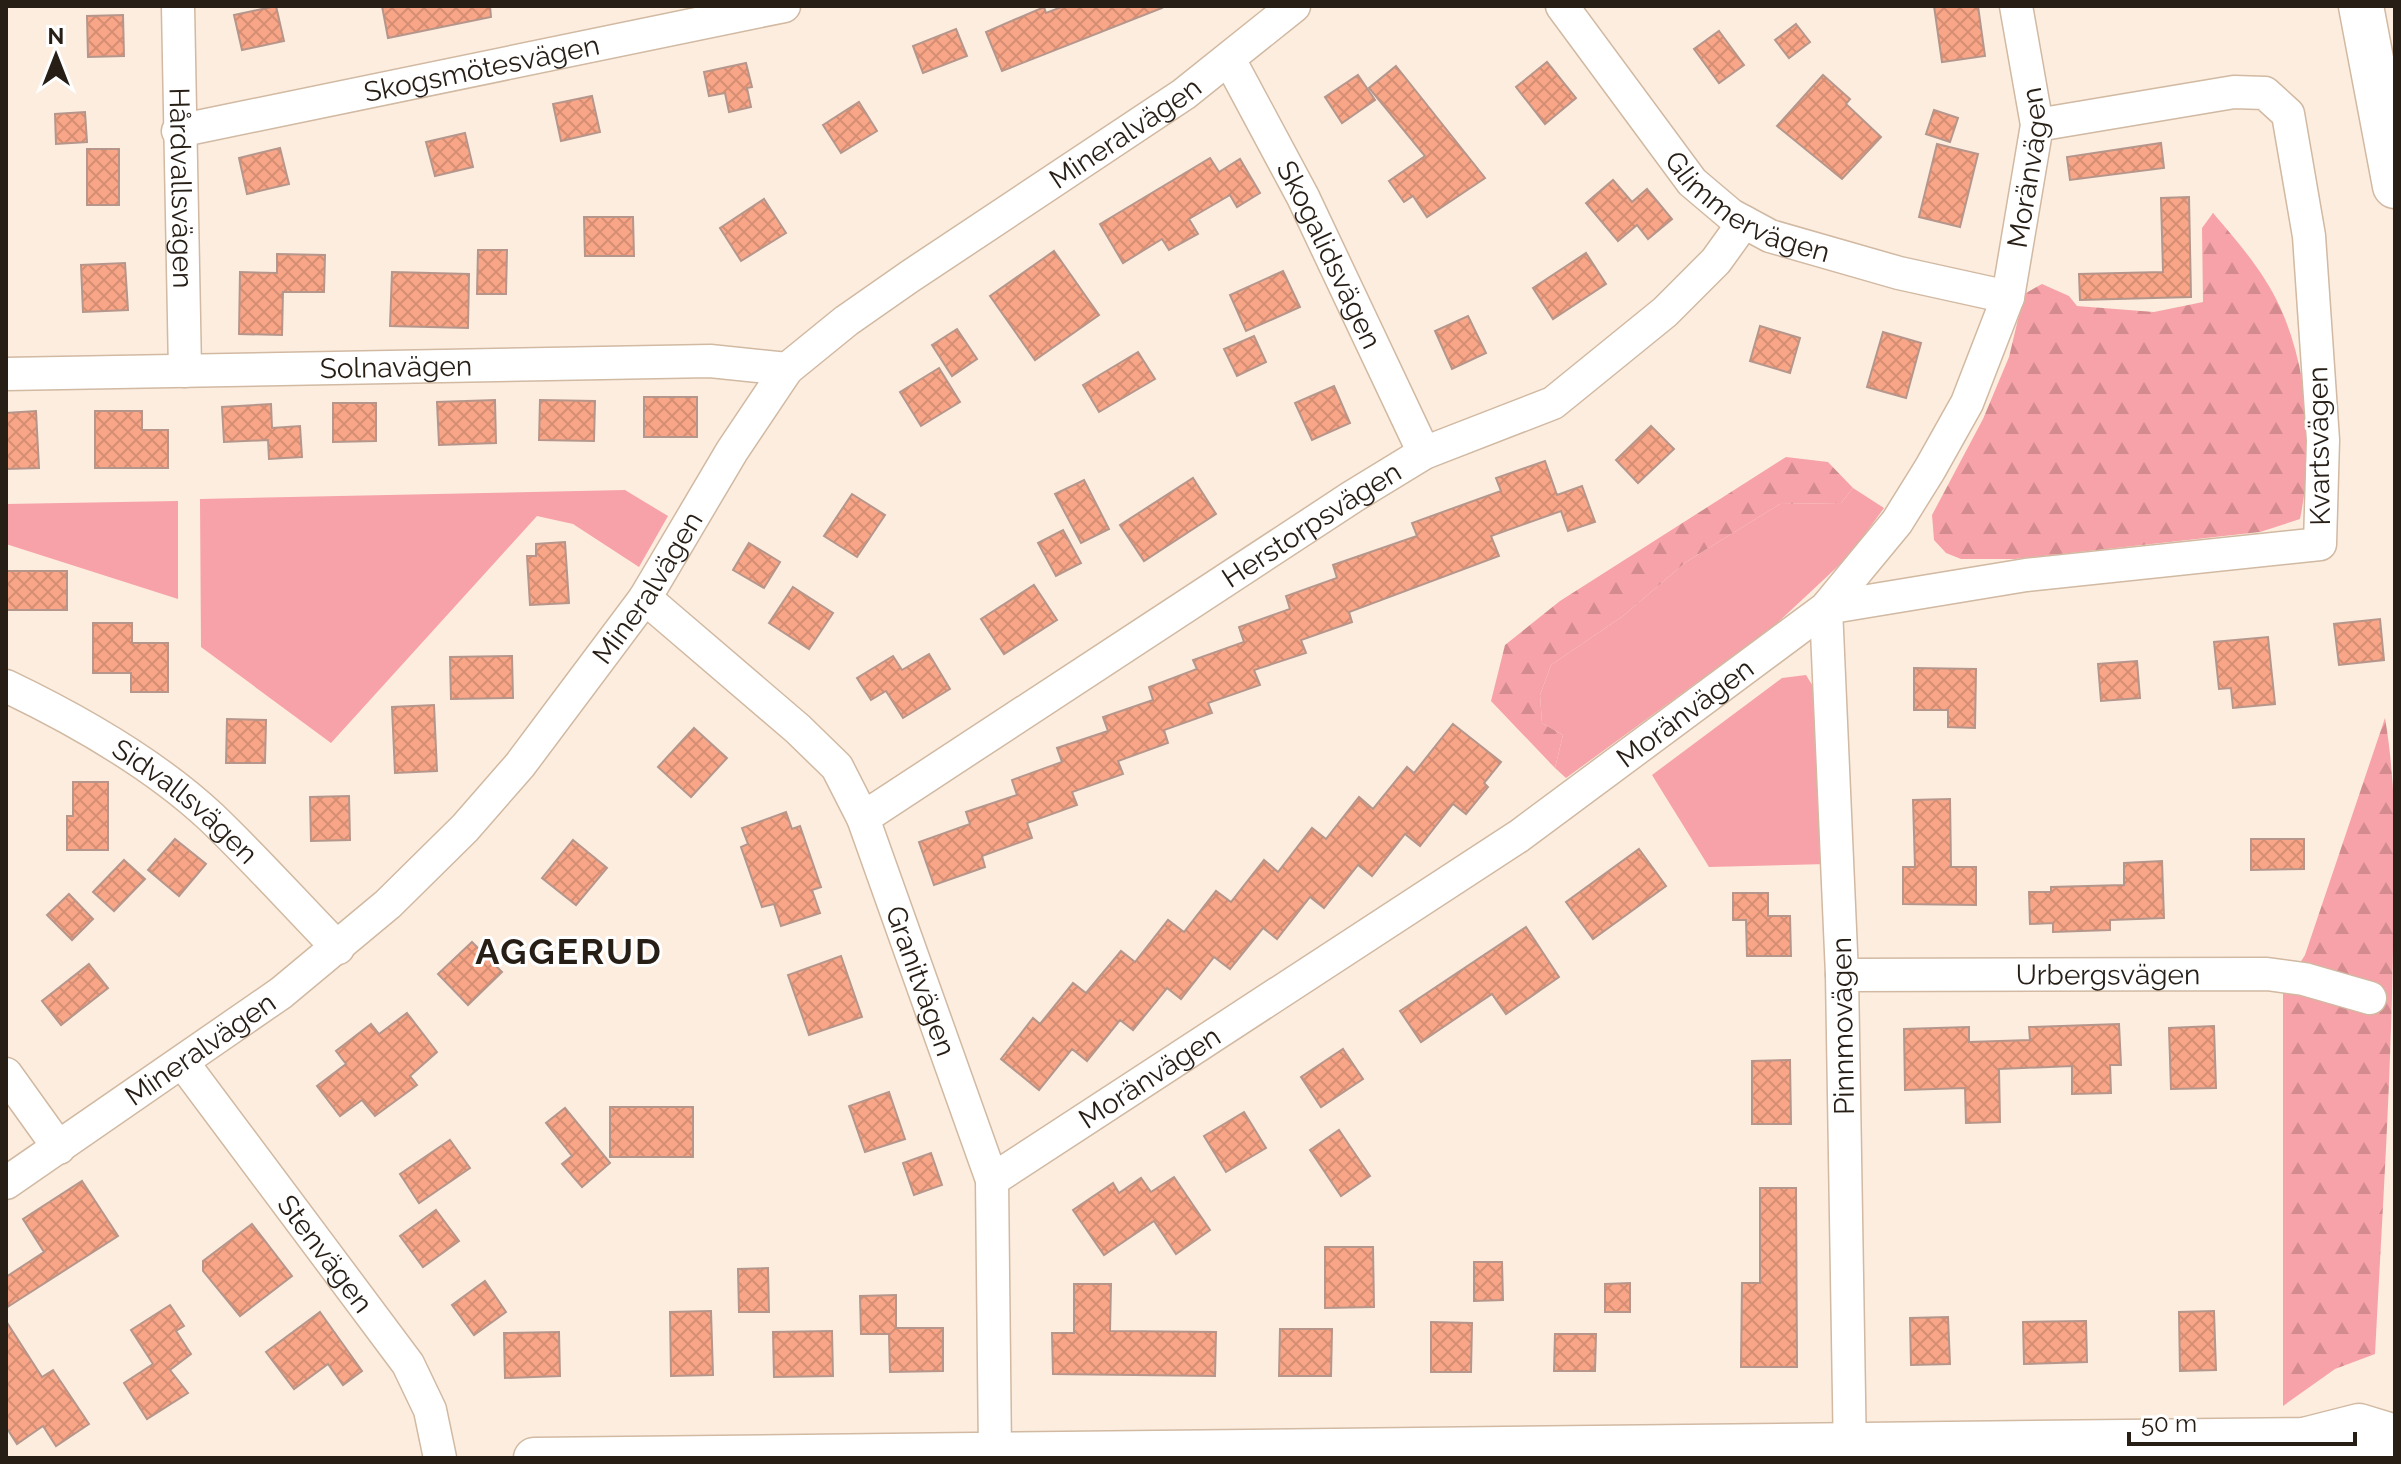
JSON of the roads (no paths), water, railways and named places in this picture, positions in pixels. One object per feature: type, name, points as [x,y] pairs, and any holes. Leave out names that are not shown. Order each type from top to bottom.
[{"type":"main road","points":[[2361,6],[2395,186]]},
{"type":"street","name":"Hårdvallsvägen","points":[[178,6],[185,371]]},
{"type":"street","name":"Skogsmötesvägen","points":[[178,131],[784,6]]},
{"type":"street","name":"Mineralvägen","points":[[6,1183],[183,1063],[338,948],[465,828],[511,775],[645,598],[732,451],[787,369],[846,321],[1115,143],[1229,59],[1294,6]]},
{"type":"street","name":"Glimmervägen","points":[[1562,6],[1692,182],[1744,222],[1770,236],[1899,273],[2008,297]]},
{"type":"street","name":"Moränvägen","points":[[992,1180],[1519,836],[1826,608],[1897,522],[1930,469],[1967,403],[2008,297],[2037,125],[2016,6]]},
{"type":"street","name":"Skogalidsvägen","points":[[1229,59],[1303,197],[1424,453]]},
{"type":"street","name":"Kvartsvägen","points":[[1826,608],[2026,575],[2320,544],[2323,440],[2309,236],[2288,114],[2265,93],[2234,92],[2037,125]]},
{"type":"street","name":"Herstorpsvägen","points":[[863,818],[1424,453],[1553,403],[1589,377],[1676,302],[1716,261],[1744,222]]},
{"type":"street","name":"Solnavägen","points":[[6,374],[710,361],[787,369]]},
{"type":"street","name":"Granitvägen","points":[[645,598],[798,729],[837,767],[863,818],[992,1180],[995,1454]]},
{"type":"street","name":"Pinnmovägen","points":[[1826,608],[1842,975],[1850,1451]]},
{"type":"street","name":"Sidvallsvägen","points":[[6,686],[55,709],[117,748],[209,815],[338,948]]},
{"type":"street","name":"Urbergsvägen","points":[[1842,975],[2267,974],[2304,979],[2370,998]]},
{"type":"street","name":"Stenvägen","points":[[183,1063],[408,1364],[430,1410],[440,1458]]},
{"type":"street","points":[[6,1074],[59,1148]]},
{"type":"street","points":[[534,1458],[1850,1451],[2304,1438],[2359,1424],[2395,1437]]},
{"type":"district","name":"AGGERUD","points":[[569,951]]}]
